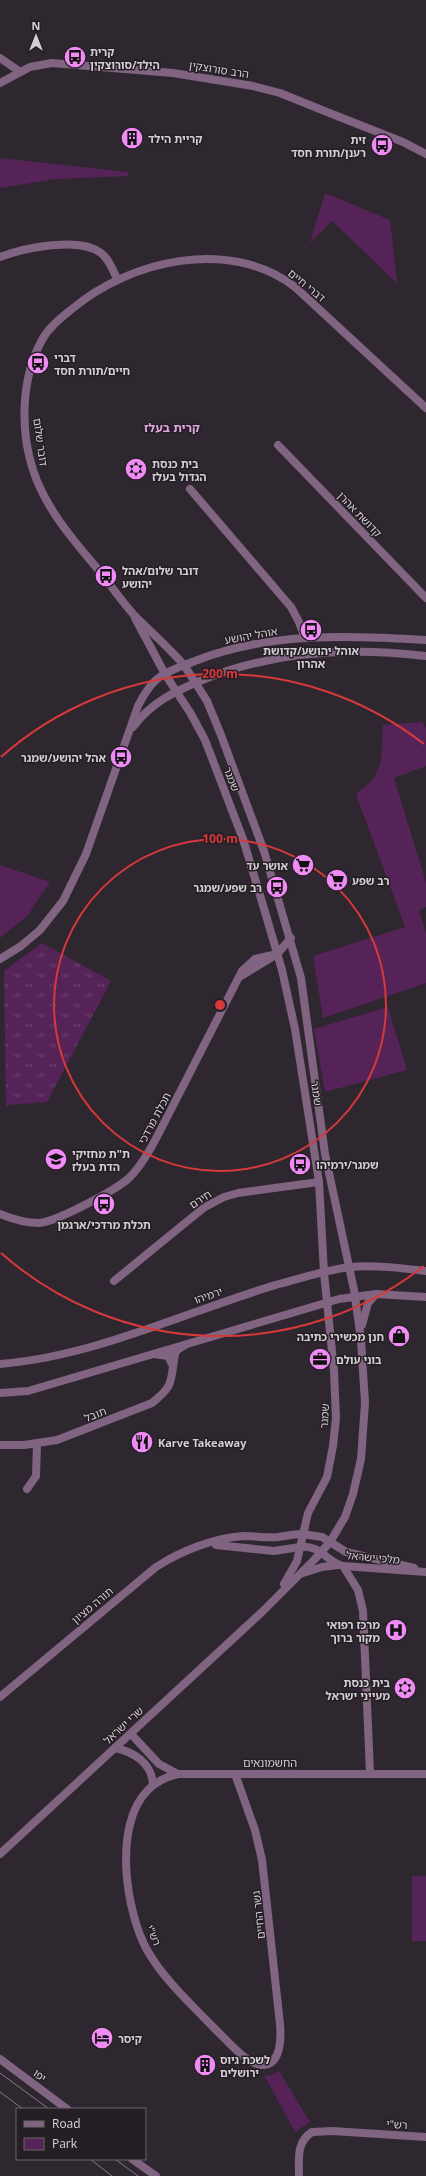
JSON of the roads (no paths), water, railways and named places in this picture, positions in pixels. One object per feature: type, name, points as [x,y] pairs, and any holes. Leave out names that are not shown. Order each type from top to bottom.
[{"type":"street","points":[[0,58],[19,71]]},
{"type":"street","name":"הרב סורוצקין","points":[[0,83],[19,71],[39,64],[75,64],[173,73],[253,86],[280,93],[403,142],[426,154]]},
{"type":"street","points":[[0,257],[31,248],[83,246],[102,253],[117,279]]},
{"type":"street","name":"דברי חיים","points":[[117,279],[149,268],[191,260],[228,261],[250,264],[267,270],[295,287],[426,408]]},
{"type":"street","name":"דובר שלום","points":[[117,279],[98,289],[79,303],[48,330],[42,340],[32,365],[28,383],[27,436],[33,470],[49,505],[70,535],[134,615],[159,638],[184,665],[195,683]]},
{"type":"street","name":"קדושת אהרן","points":[[278,445],[426,598]]},
{"type":"street","points":[[190,489],[291,607],[305,638]]},
{"type":"street","name":"דובר שלום","points":[[134,615],[165,674]]},
{"type":"street","name":"אוהל יהושע","points":[[0,959],[21,946],[40,930],[63,901],[86,854],[138,706],[152,685],[165,674],[218,652],[244,646],[305,638],[348,637],[426,640]]},
{"type":"street","name":"אוהל יהושע","points":[[126,741],[134,726],[149,708],[176,691],[254,662],[304,654],[373,653],[426,656]]},
{"type":"street","name":"שמגר","points":[[165,674],[205,740],[243,839],[277,954],[300,1050],[318,1182],[324,1273],[336,1388],[336,1418],[333,1446],[327,1477],[308,1513],[302,1534]]},
{"type":"street","name":"שמגר","points":[[195,683],[213,714],[241,787],[264,851],[291,938],[305,996],[325,1154],[355,1296],[361,1339],[365,1403],[360,1460],[350,1506],[330,1542]]},
{"type":"street","points":[[277,954],[291,938]]},
{"type":"street","name":"תכלת מרדכי","points":[[0,1214],[25,1222],[40,1223],[53,1219],[116,1188],[129,1178],[148,1153],[236,981],[248,964],[255,959],[277,954]]},
{"type":"street","name":"חירם","points":[[114,1281],[190,1219],[206,1207],[224,1197],[238,1193],[318,1182]]},
{"type":"street","name":"ירמיהו","points":[[0,1364],[40,1360],[79,1350],[254,1292],[324,1273],[349,1268],[379,1267],[426,1271]]},
{"type":"street","points":[[361,1339],[364,1314],[368,1304],[376,1294]]},
{"type":"street","points":[[0,1393],[28,1391],[327,1302],[355,1296],[376,1294],[426,1297]]},
{"type":"street","name":"תובל","points":[[0,1445],[37,1444],[57,1440],[152,1403],[164,1394],[171,1384],[177,1350],[188,1344]]},
{"type":"street","points":[[152,1354],[168,1356],[174,1366]]},
{"type":"street","points":[[27,1489],[36,1476],[37,1444]]},
{"type":"street","name":"מלכי ישראל","points":[[302,1534],[314,1534],[346,1552],[426,1571]]},
{"type":"street","name":"תורה מציון","points":[[0,1697],[156,1567],[176,1555],[207,1544],[241,1537],[278,1537],[302,1534]]},
{"type":"street","name":"שרי ישראל","points":[[262,1612],[290,1577],[297,1561],[302,1534]]},
{"type":"street","name":"שרי ישראל","points":[[0,1854],[262,1612],[322,1552],[330,1542]]},
{"type":"street","name":"תורה מציון","points":[[207,1544],[274,1551],[300,1547]]},
{"type":"street","name":"מלכי ישראל","points":[[300,1547],[312,1548],[322,1552],[332,1561],[343,1566],[426,1571]]},
{"type":"street","points":[[300,1574],[322,1566],[343,1566],[358,1590],[363,1611],[367,1668],[370,1773]]},
{"type":"street","name":"החשמונאים","points":[[131,1734],[159,1764],[178,1774],[426,1774]]},
{"type":"street","points":[[115,1748],[131,1753],[143,1761],[151,1774],[153,1785]]},
{"type":"street","name":"רש\"י","points":[[178,1774],[153,1785],[145,1792],[133,1813],[126,1848],[130,1893],[144,1943],[166,1976],[236,2050],[261,2065],[266,2064],[275,2058]]},
{"type":"street","name":"גשר החיים","points":[[235,1774],[255,1830],[265,1881],[281,2040],[275,2058]]},
{"type":"street","name":"יפו","points":[[0,2059],[66,2108]]},
{"type":"street","name":"רש\"י","points":[[299,2176],[299,2150],[301,2142],[307,2135],[319,2130],[426,2137]]},
{"type":"street","points":[[133,2160],[156,2176]]},
{"type":"tram line","points":[[0,2073],[48,2108]]},
{"type":"tram line","points":[[0,2092],[22,2108]]},
{"type":"tram line","points":[[91,2160],[112,2176]]},
{"type":"tram line","points":[[116,2160],[138,2176]]},
{"type":"place","name":"קרית הילד/סורוצקין","points":[[75,57]]},
{"type":"place","name":"קריית הילד","points":[[132,138]]},
{"type":"place","name":"זית רענן/תורת חסד","points":[[382,145]]},
{"type":"place","name":"דברי חיים/תורת חסד","points":[[38,363]]},
{"type":"place","name":"בית כנסת הגדול בעלז","points":[[136,469]]},
{"type":"place","name":"דובר שלום/אהל יהושע","points":[[106,576]]},
{"type":"place","name":"אוהל יהושע/קדושת אהרון","points":[[311,630]]},
{"type":"place","name":"אהל יהושע/שמגר","points":[[121,757]]},
{"type":"place","name":"אושר עד","points":[[303,865]]},
{"type":"place","name":"רב שפע","points":[[337,880]]},
{"type":"place","name":"רב שפע/שמגר","points":[[277,887]]},
{"type":"place","name":"ת\"ת מחזיקי הדת בעלז","points":[[56,1159]]},
{"type":"place","name":"שמגר/ירמיהו","points":[[300,1164]]},
{"type":"place","name":"תכלת מרדכי/ארגמן","points":[[104,1204]]},
{"type":"place","name":"חנן מכשירי כתיבה","points":[[399,1336]]},
{"type":"place","name":"בוני עולם","points":[[320,1359]]},
{"type":"place","name":"Karve Takeaway","points":[[142,1442]]},
{"type":"place","name":"מרכז רפואי מקור ברוך","points":[[396,1630]]},
{"type":"place","name":"בית כנסת מעייני ישראל","points":[[405,1688]]},
{"type":"place","name":"קיסר","points":[[102,2038]]},
{"type":"place","name":"לשכת גיוס ירושלים","points":[[205,2065]]},
{"type":"district","name":"קרית בעלז","points":[[172,427]]}]
